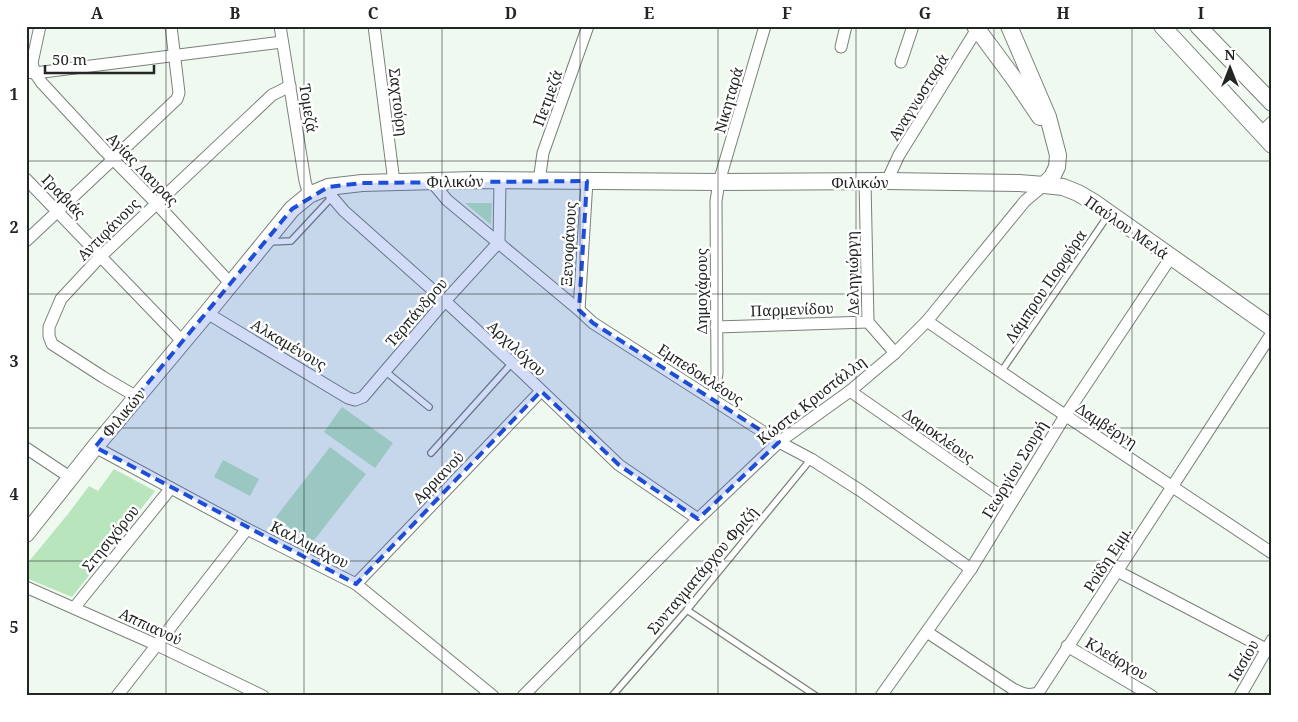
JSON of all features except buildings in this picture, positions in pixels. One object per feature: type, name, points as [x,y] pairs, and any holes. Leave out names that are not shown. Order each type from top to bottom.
[{"type":"street","points":[[40,26],[31,73],[282,42]]},
{"type":"street","points":[[26,241],[177,99],[179,93],[171,26]]},
{"type":"street","name":"Τομεζά","points":[[280,26],[305,181],[309,195]]},
{"type":"street","name":"Σαχτούρη","points":[[374,26],[394,182]]},
{"type":"street","name":"Πετμεζά","points":[[539,181],[543,153],[588,26]]},
{"type":"street","name":"Νικηταρά","points":[[719,182],[765,26]]},
{"type":"street","points":[[841,47],[846,26]]},
{"type":"street","points":[[901,62],[913,26]]},
{"type":"street","points":[[1009,26],[1048,117],[1058,155],[1057,168],[1052,177],[1044,184]]},
{"type":"street","points":[[1162,26],[1268,133]]},
{"type":"street","points":[[1198,26],[1272,103]]},
{"type":"street","points":[[976,28],[1015,80],[1054,138]]},
{"type":"street","name":"Αναγνωσταρά","points":[[887,181],[899,155],[976,28]]},
{"type":"street","name":"Αγίας Λαυρας","points":[[31,73],[156,203],[230,284]]},
{"type":"street","name":"Αντιφάνους","points":[[137,396],[103,377],[52,344],[49,336],[49,327],[61,299],[100,257],[272,95],[290,86]]},
{"type":"street","name":"Γραβιάς","points":[[26,179],[183,342]]},
{"type":"street","points":[[498,242],[500,181]]},
{"type":"street","name":"Ξενοφάνους","points":[[579,310],[587,181]]},
{"type":"street","name":"Φιλικών","points":[[26,534],[95,446],[292,208],[309,195],[330,192],[362,183],[394,182],[887,181],[1044,184]]},
{"type":"street","name":"Εμπεδοκλέους","points":[[432,182],[447,200],[594,323],[779,442],[811,459],[861,491],[971,569]]},
{"type":"street","name":"Δημοχάρους","points":[[713,400],[716,373],[716,201],[719,182]]},
{"type":"street","name":"Δεληγιώργη","points":[[865,182],[868,322],[895,353]]},
{"type":"street","name":"Παύλου Μελά","points":[[1044,184],[1063,187],[1078,193],[1110,213],[1272,328]]},
{"type":"street","name":"Κώστα Κρυστάλλη","points":[[523,696],[698,519],[779,442],[850,391],[895,353],[927,321],[1025,201],[1044,184]]},
{"type":"street","name":"Αρχιλόχου","points":[[330,192],[344,211],[512,363],[619,465],[698,519]]},
{"type":"street","name":"Τερπάνδρου","points":[[355,400],[363,397],[444,301],[498,242]]},
{"type":"street","name":"Γεωργίου Σουρή","points":[[881,696],[971,569],[1065,416],[1171,257]]},
{"type":"street","name":"Αλκαμένους","points":[[207,313],[348,398],[355,400]]},
{"type":"street","name":"Δαμβέργη","points":[[927,321],[1272,554]]},
{"type":"street","name":"Παρμενίδου","points":[[716,327],[868,322]]},
{"type":"street","name":"Ροϊδη Εμμ.","points":[[927,632],[1013,689],[1024,695],[1038,693],[1272,333]]},
{"type":"street","name":"Αρριανού","points":[[356,584],[541,391]]},
{"type":"street","name":"Δαμοκλέους","points":[[850,391],[1011,503]]},
{"type":"street","name":"Καλλιμάχου","points":[[95,446],[247,529],[356,584],[493,696]]},
{"type":"street","points":[[26,448],[71,478]]},
{"type":"street","name":"Στησιχόρου","points":[[74,608],[171,488]]},
{"type":"street","points":[[117,696],[247,529]]},
{"type":"street","points":[[1117,571],[1269,645]]},
{"type":"street","name":"Αππιανού","points":[[26,587],[157,645],[263,696]]},
{"type":"street","name":"Ιασίου","points":[[1240,696],[1269,645]]},
{"type":"street","name":"Κλεάρχου","points":[[1067,646],[1152,696]]},
{"type":"lane","points":[[264,242],[291,242],[330,192]]},
{"type":"lane","name":"Λάμπρου Πορφύρα","points":[[1000,372],[1110,213]]},
{"type":"lane","points":[[431,453],[512,363]]},
{"type":"lane","points":[[385,371],[428,407]]},
{"type":"lane","name":"Συνταγματάρχου Φριζή","points":[[612,696],[811,459]]},
{"type":"lane","points":[[686,610],[816,696]]},
{"type":"highlighted area","points":[[587,181],[579,310],[593,323],[779,442],[698,519],[619,465],[541,391],[356,584],[95,447],[292,209],[328,187],[362,183]]},
{"type":"green space","points":[[465,203],[492,203],[491,225]]},
{"type":"green space","points":[[342,407],[393,443],[375,468],[324,432]]},
{"type":"green space","points":[[330,447],[366,474],[311,544],[276,517]]},
{"type":"green space","points":[[223,460],[259,479],[250,496],[214,477]]},
{"type":"green space","points":[[114,469],[155,491],[72,597],[26,578],[26,565],[89,486],[98,491]]}]
